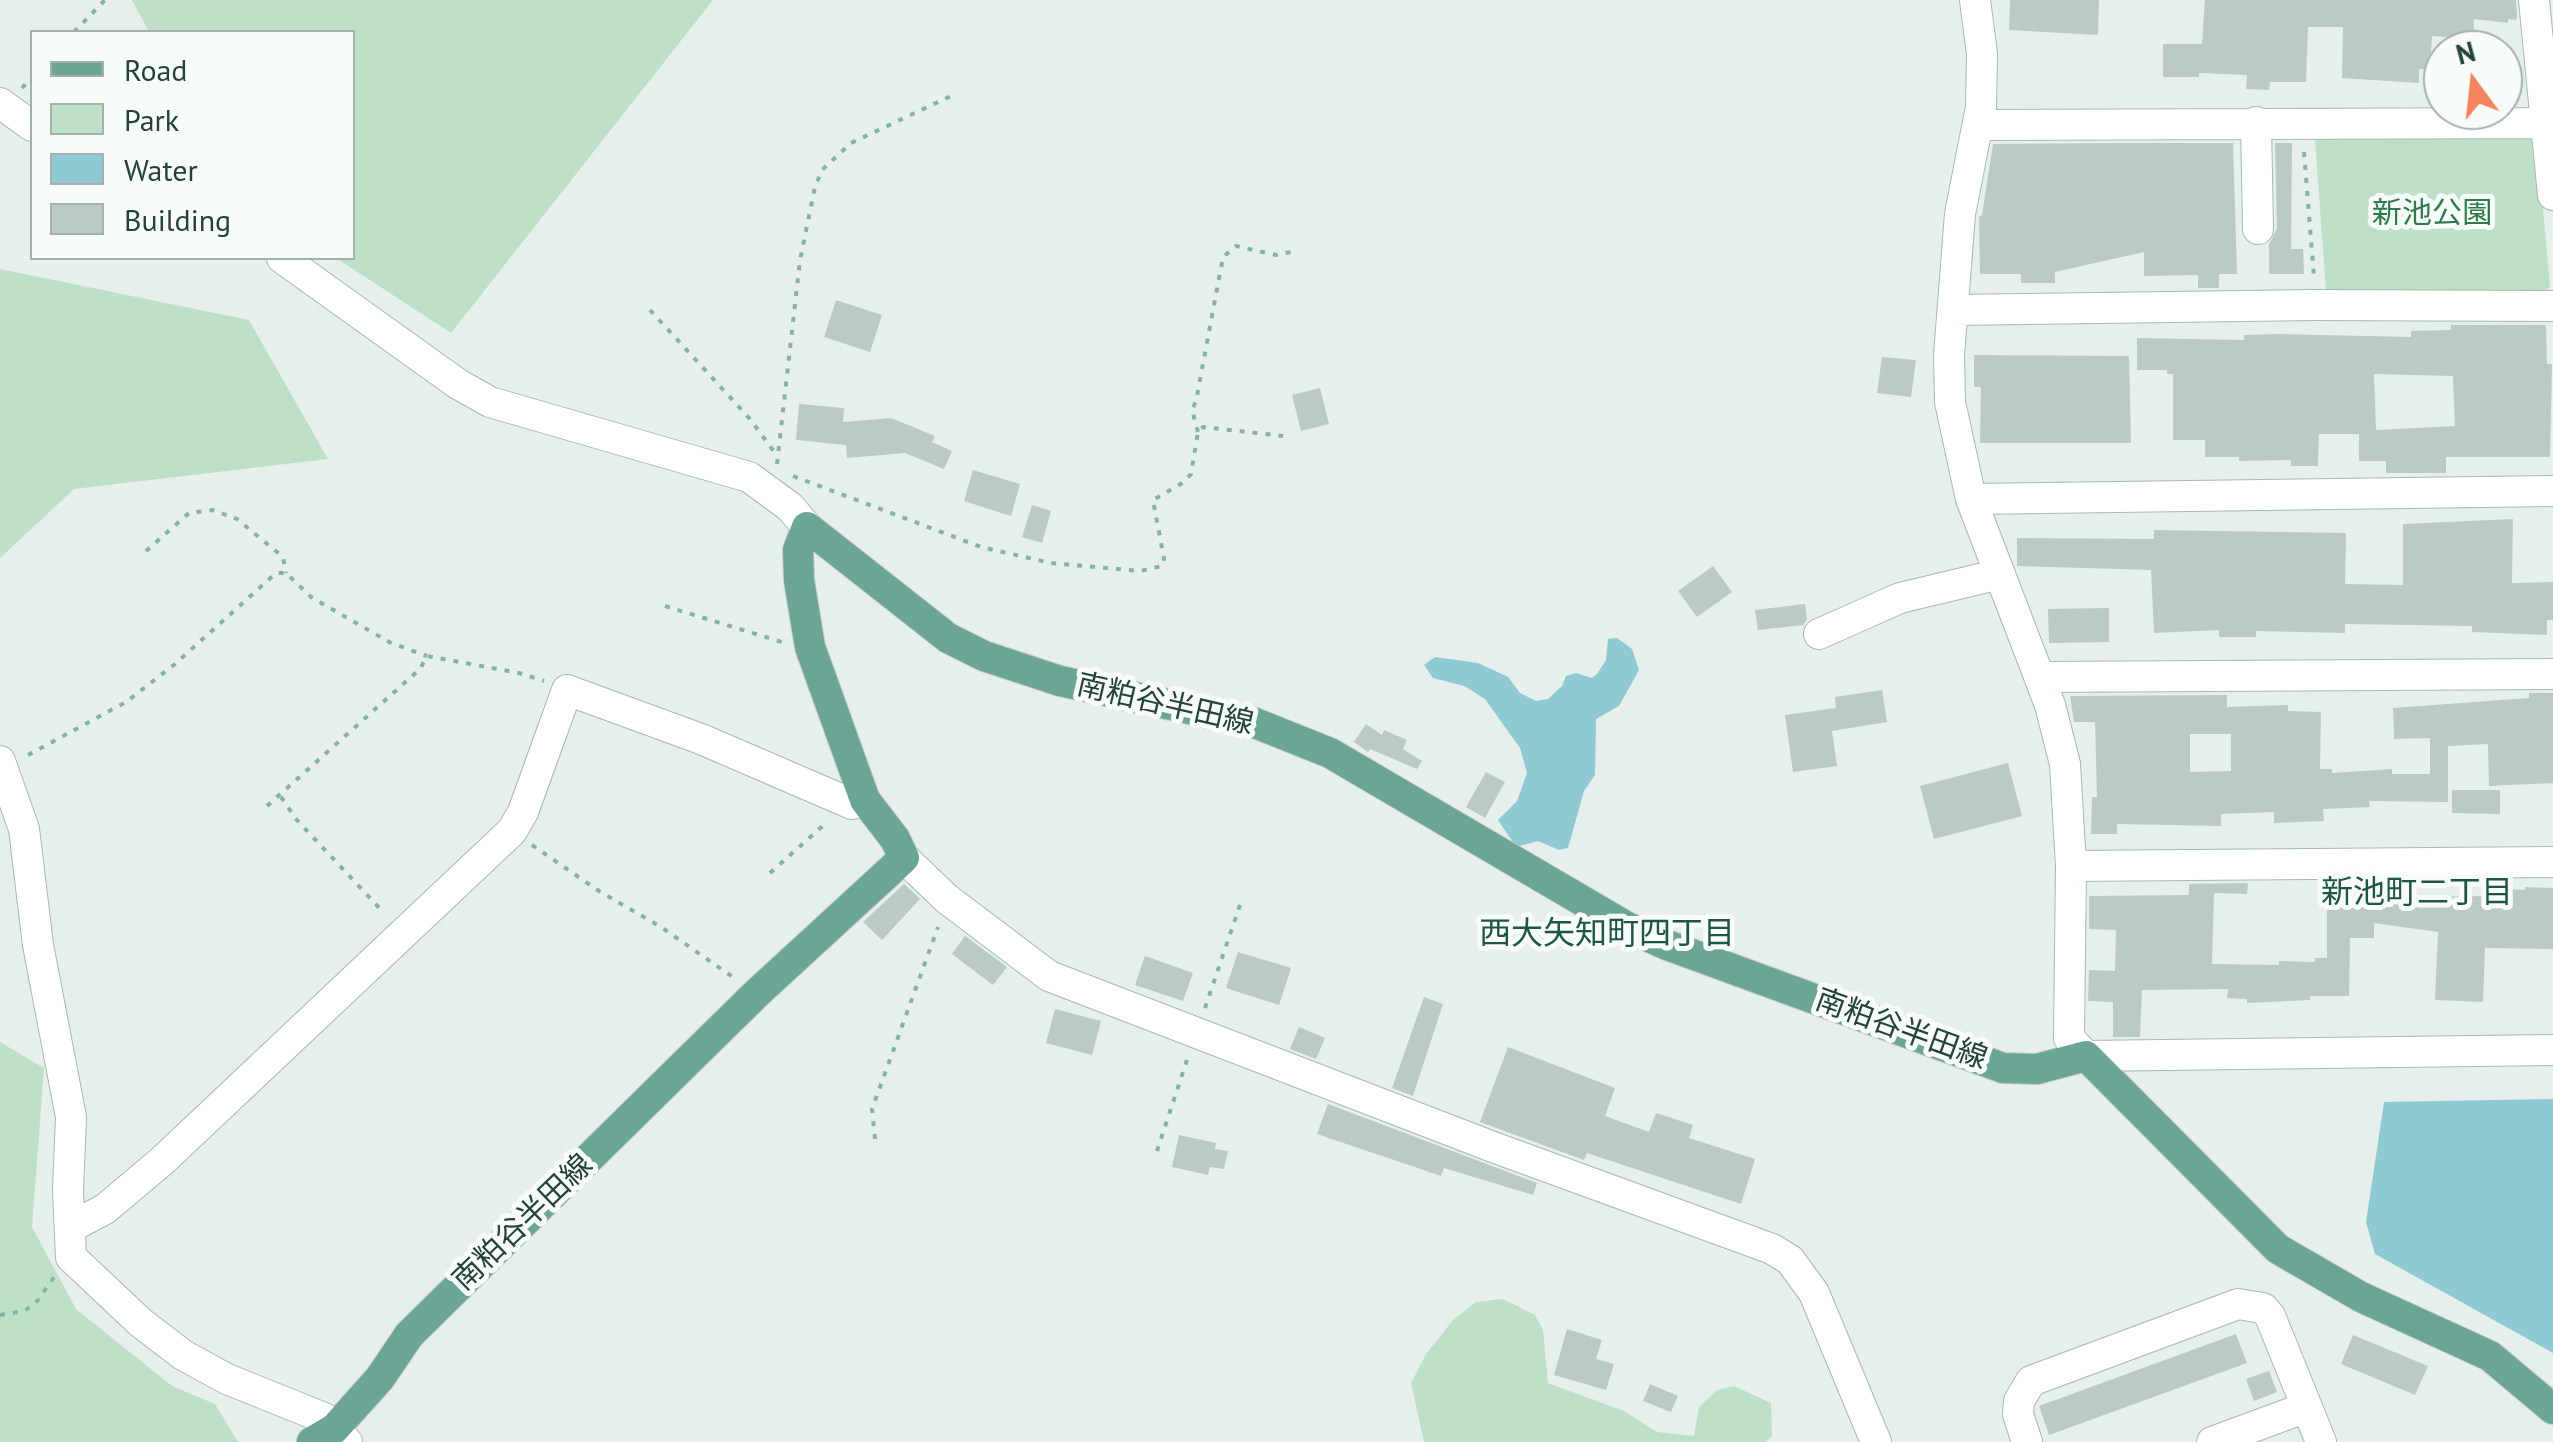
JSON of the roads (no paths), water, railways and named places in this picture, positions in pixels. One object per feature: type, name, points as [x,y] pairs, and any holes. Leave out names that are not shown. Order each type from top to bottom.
[{"type":"main road","points":[[807,527],[798,550],[810,647],[857,801],[896,839],[904,858]]},
{"type":"main road","name":"南粕谷半田線","points":[[807,527],[948,638],[984,656],[1060,681],[1255,723],[1330,753],[1627,928],[1666,945],[2003,1068],[2037,1069],[2086,1056]]},
{"type":"main road","name":"南粕谷半田線","points":[[331,1438],[380,1378],[408,1334],[756,994],[904,858]]},
{"type":"main road","points":[[2086,1056],[2278,1249],[2361,1297],[2490,1356],[2553,1409]]},
{"type":"street","points":[[1975,0],[1982,54],[1978,125],[1960,214],[1949,355],[1950,402],[1971,499],[2040,677],[2065,764],[2071,866],[2069,1038],[2086,1056],[2553,1050]]},
{"type":"street","points":[[2534,0],[2553,195]]},
{"type":"street","points":[[0,103],[30,125]]},
{"type":"street","points":[[2256,122],[2258,229]]},
{"type":"street","points":[[1978,125],[2548,123]]},
{"type":"street","points":[[285,260],[458,384],[490,402],[762,475],[807,527]]},
{"type":"street","points":[[1953,310],[2553,306]]},
{"type":"street","points":[[1971,499],[2553,491]]},
{"type":"street","points":[[1819,634],[1900,598],[2000,574]]},
{"type":"street","points":[[2040,677],[2553,674]]},
{"type":"street","points":[[71,1242],[512,831],[523,812],[567,690],[857,801]]},
{"type":"street","points":[[4,779],[24,829],[38,946],[71,1117],[71,1242],[140,1322],[184,1355],[227,1379],[324,1418],[331,1438]]},
{"type":"street","points":[[904,858],[947,899],[1049,976],[1493,1147],[1772,1249],[1790,1260],[1814,1294],[1876,1442]]},
{"type":"street","points":[[2071,866],[2553,862]]},
{"type":"street","points":[[2026,1442],[2018,1414],[2019,1401],[2031,1381],[2238,1304],[2263,1308],[2270,1316],[2321,1442]]},
{"type":"street","points":[[2212,1442],[2307,1407]]},
{"type":"water","points":[[1617,638],[1632,649],[1639,670],[1619,706],[1596,719],[1595,775],[1584,791],[1568,848],[1559,850],[1538,841],[1516,847],[1498,820],[1517,801],[1527,773],[1520,748],[1485,699],[1464,686],[1433,678],[1424,665],[1435,657],[1478,663],[1508,677],[1520,693],[1536,701],[1548,699],[1562,686],[1566,676],[1576,673],[1592,678],[1606,660],[1608,639]]},
{"type":"water","points":[[2553,1099],[2553,1353],[2375,1254],[2366,1222],[2384,1102]]},
{"type":"district","name":"新池町二丁目","points":[[2417,894]]},
{"type":"district","name":"西大矢知町四丁目","points":[[1607,935]]},
{"type":"park label","name":"新池公園","points":[[2432,214]]}]
